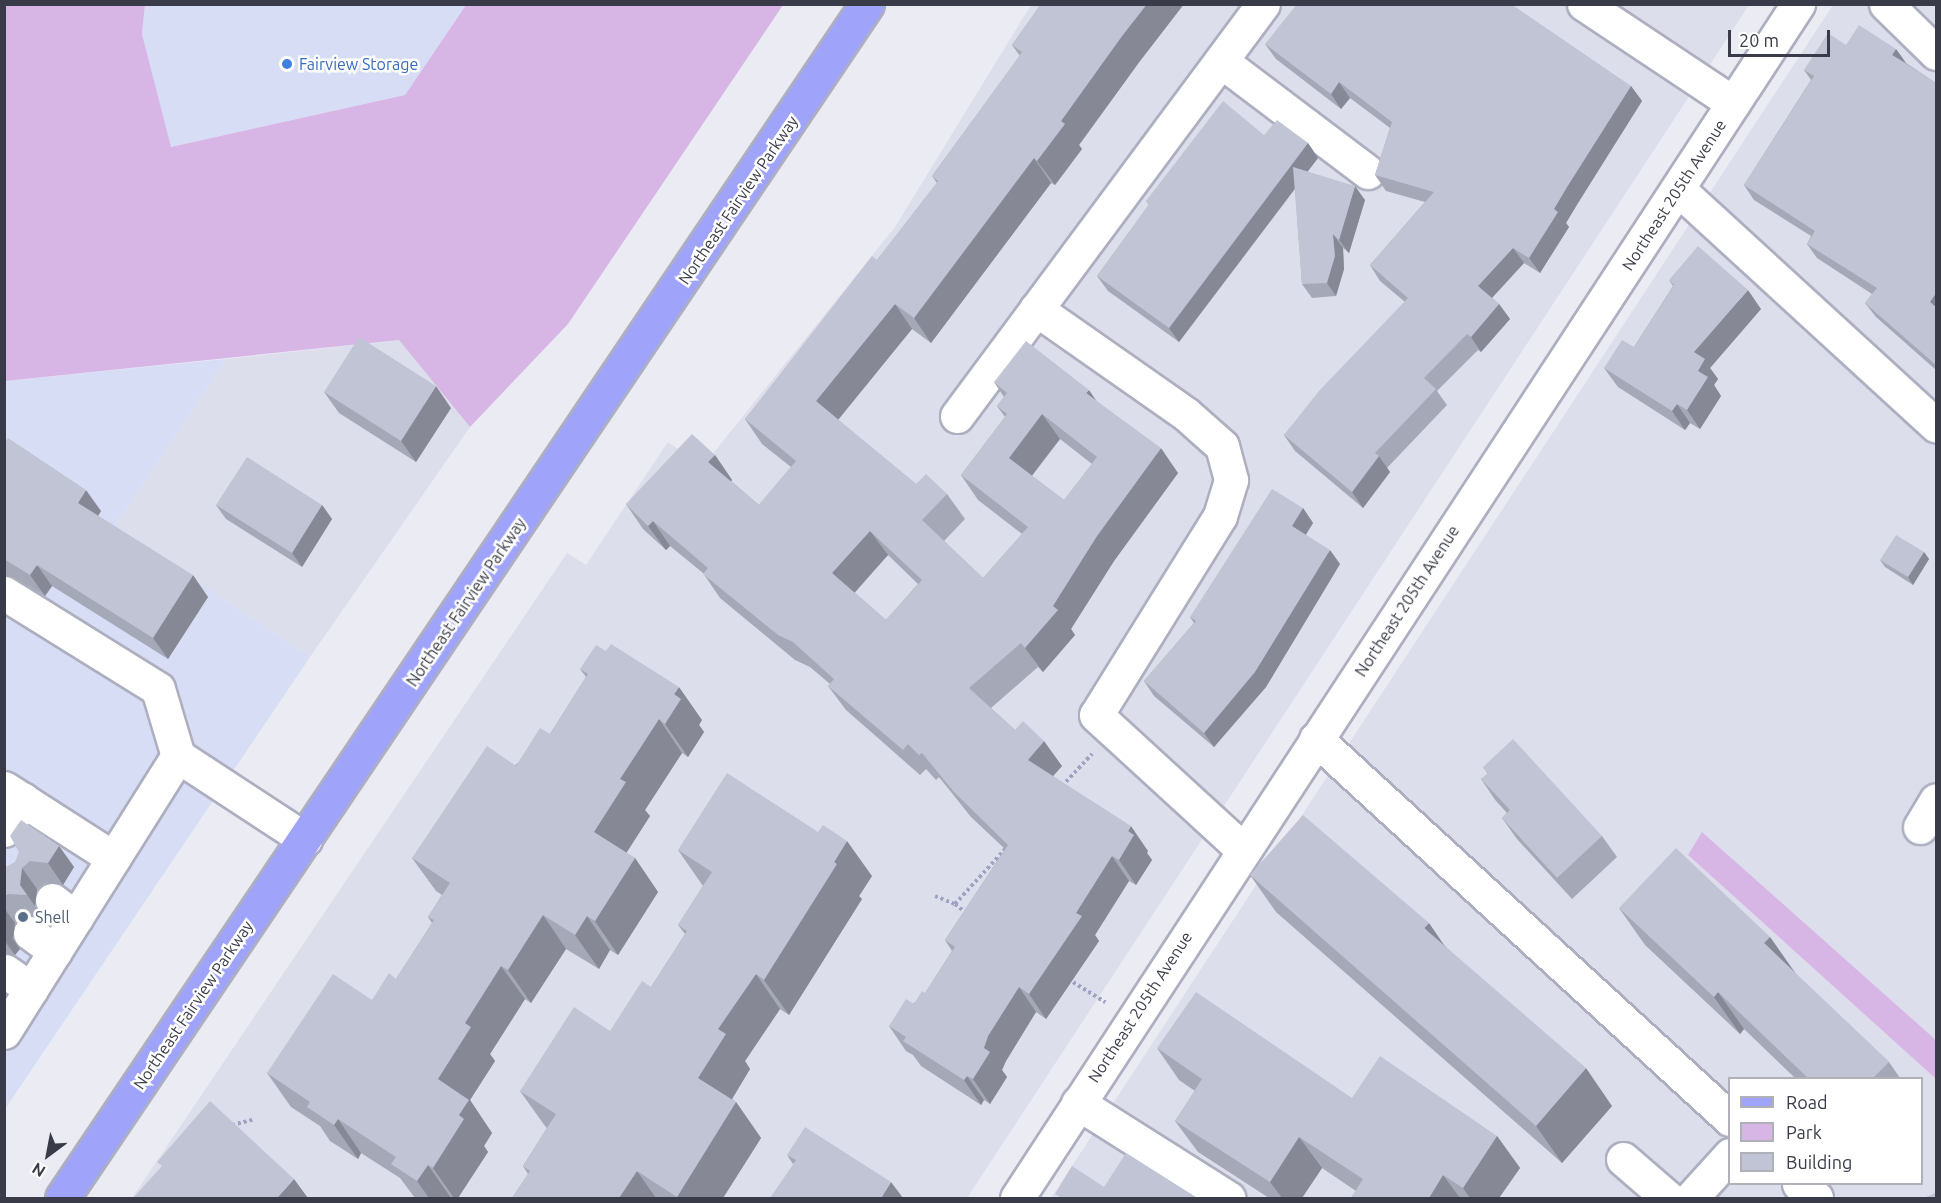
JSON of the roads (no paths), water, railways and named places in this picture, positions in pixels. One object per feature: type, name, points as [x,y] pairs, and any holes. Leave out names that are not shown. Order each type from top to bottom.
[{"type":"main road","name":"Northeast Fairview Parkway","points":[[62,1198],[867,4]]},
{"type":"street","points":[[957,416],[1263,4]]},
{"type":"street","points":[[1584,4],[1733,103]]},
{"type":"street","name":"Northeast 205th Avenue","points":[[1017,1198],[1242,849],[1316,740],[1798,4]]},
{"type":"street","points":[[1886,4],[1936,53]]},
{"type":"street","points":[[1221,61],[1368,172]]},
{"type":"street","points":[[1678,189],[1936,425]]},
{"type":"street","points":[[1036,309],[1193,421],[1222,446],[1231,480],[1220,516],[1096,715],[1242,849]]},
{"type":"street","points":[[4,593],[158,689],[177,756],[305,839]]},
{"type":"street","points":[[1316,740],[1728,1117]]},
{"type":"street","points":[[6,1027],[18,980],[64,909],[113,858],[177,756]]},
{"type":"street","points":[[4,830],[14,794],[113,858]]},
{"type":"street","points":[[1078,1103],[1228,1198]]},
{"type":"street","points":[[1691,1198],[1728,1157]]},
{"type":"street","points":[[1623,1159],[1668,1198]]},
{"type":"street","points":[[1800,1185],[1816,1198]]},
{"type":"place","name":"Fairview Storage","points":[[287,64]]},
{"type":"place","name":"Shell","points":[[23,917]]}]
